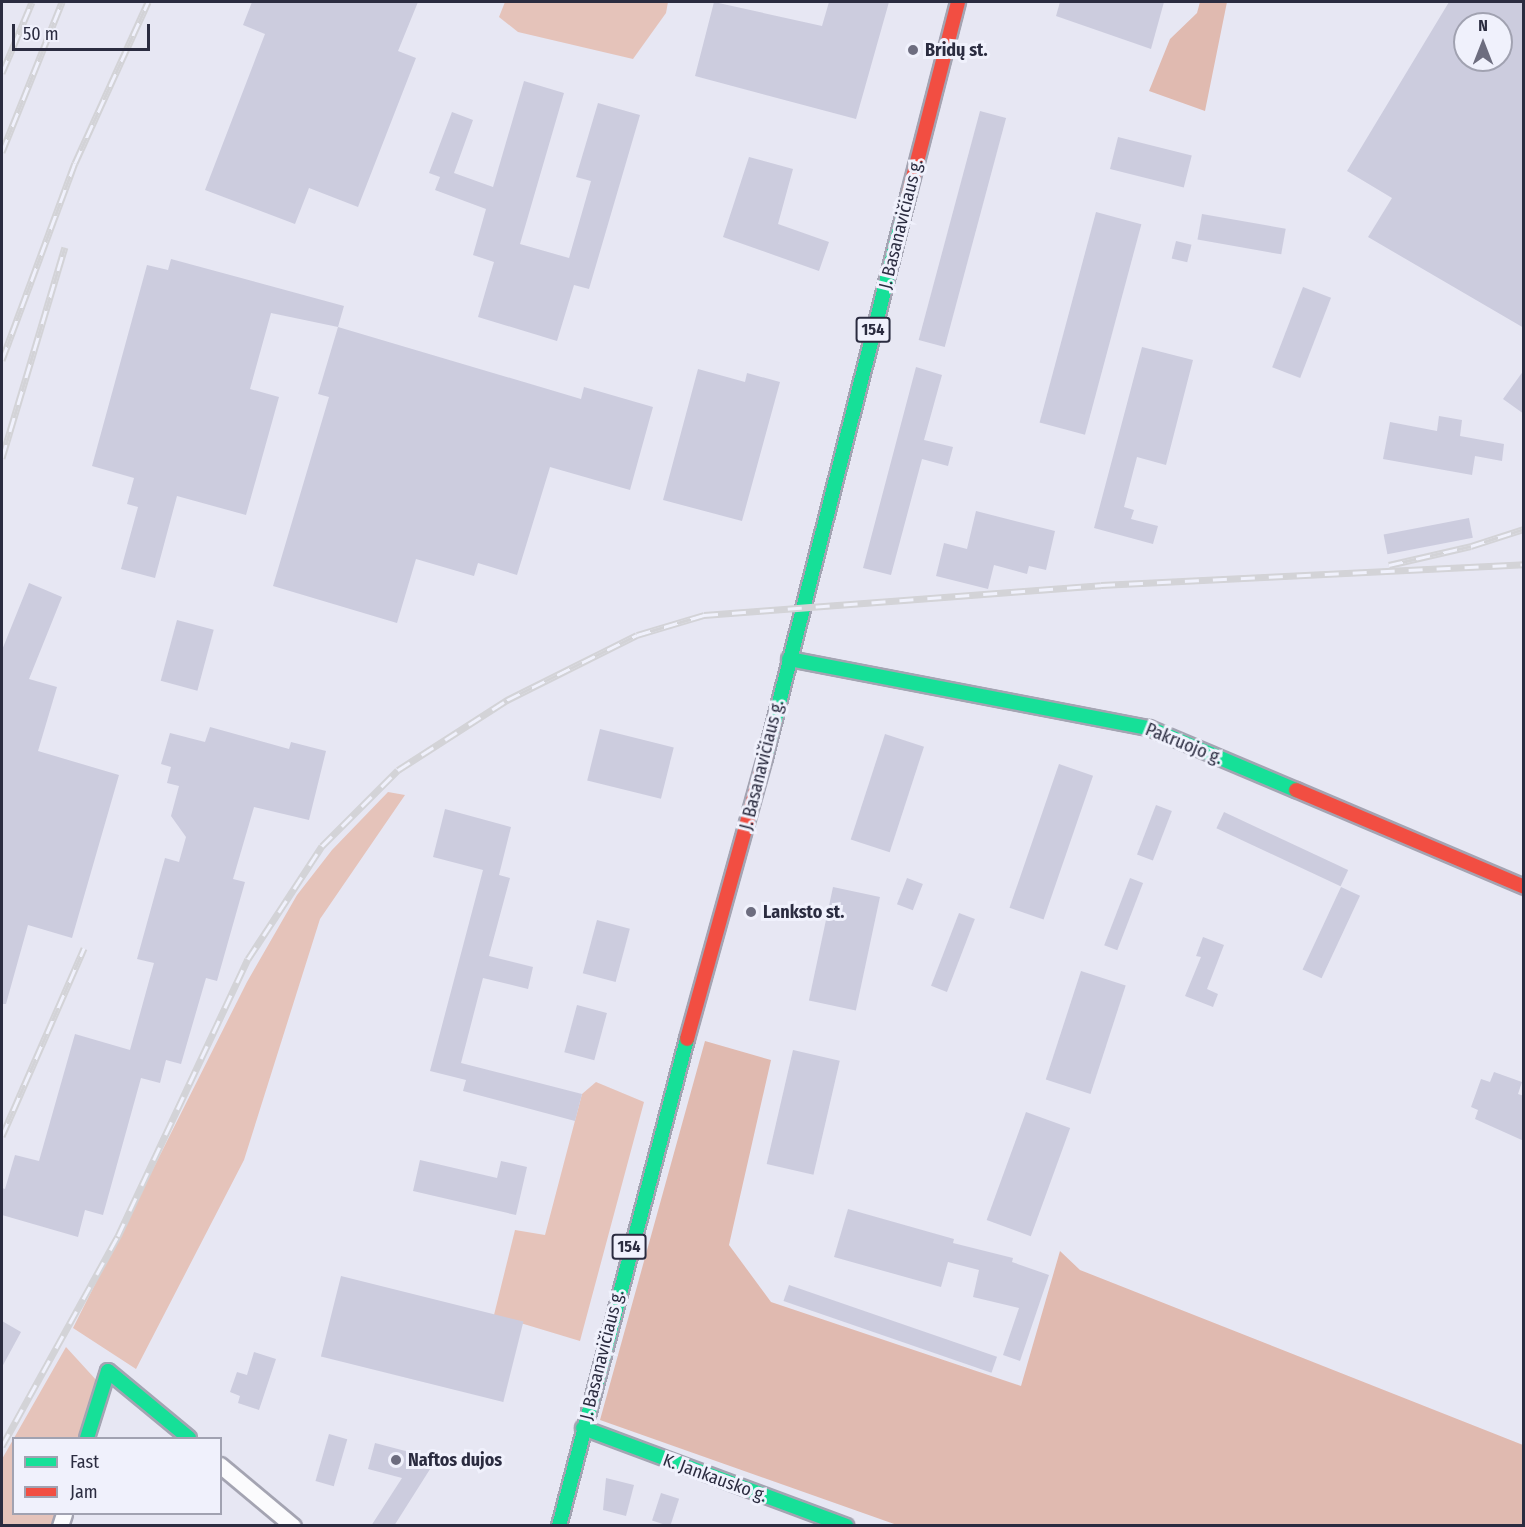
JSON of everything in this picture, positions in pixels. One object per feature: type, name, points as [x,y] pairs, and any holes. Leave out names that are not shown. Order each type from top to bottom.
[{"type":"main road","name":"J. Basanavičiaus g.","points":[[559,1526],[676,1074],[740,855],[958,2]]},
{"type":"main road","name":"Pakruojo g.","points":[[789,660],[1149,728],[1524,887]]},
{"type":"main road","points":[[87,1437],[108,1371],[188,1437]]},
{"type":"main road","name":"K. Jankausko g.","points":[[583,1428],[846,1526]]},
{"type":"street","points":[[222,1467],[293,1526]]},
{"type":"shaded area","points":[[505,2],[668,2],[666,13],[633,59],[518,32],[499,17]]},
{"type":"shaded area","points":[[1200,2],[1227,2],[1205,111],[1149,91],[1170,39],[1197,13]]},
{"type":"shaded area","points":[[388,792],[405,795],[320,919],[244,1160],[136,1369],[73,1328],[247,982],[297,895],[332,850]]},
{"type":"shaded area","points":[[705,1041],[771,1060],[729,1245],[771,1302],[1021,1386],[1060,1251],[1080,1270],[1523,1445],[1523,1525],[897,1525],[600,1420]]},
{"type":"shaded area","points":[[596,1082],[644,1102],[580,1341],[494,1315],[515,1230],[545,1235],[582,1094]]},
{"type":"shaded area","points":[[66,1347],[98,1382],[81,1437],[15,1437]]},
{"type":"shaded area","points":[[12,1442],[12,1515],[57,1515],[54,1525],[2,1526],[2,1459]]},
{"type":"building","points":[[252,2],[418,2],[398,51],[416,58],[358,207],[309,188],[295,224],[205,190],[265,34],[243,25]]},
{"type":"building","points":[[714,2],[822,26],[829,2],[889,2],[856,119],[695,76]]},
{"type":"building","points":[[1060,2],[1164,2],[1151,49],[1056,16]]},
{"type":"building","points":[[1449,2],[1524,2],[1524,328],[1368,237],[1392,198],[1347,171]]},
{"type":"building","points":[[524,81],[564,93],[520,244],[569,258],[591,181],[576,177],[598,103],[640,115],[589,289],[574,285],[557,341],[478,317],[494,262],[473,255],[486,209],[435,190],[440,177],[429,173],[452,112],[473,120],[454,173],[493,187]]},
{"type":"building","points":[[980,111],[1006,118],[945,347],[919,340]]},
{"type":"building","points":[[1118,137],[1192,155],[1184,187],[1110,169]]},
{"type":"building","points":[[749,157],[793,169],[778,224],[829,242],[819,271],[723,237]]},
{"type":"building","points":[[1096,212],[1141,224],[1085,435],[1040,423]]},
{"type":"building","points":[[1202,214],[1286,229],[1281,254],[1197,240]]},
{"type":"building","points":[[1176,241],[1192,245],[1187,262],[1172,258]]},
{"type":"building","points":[[171,259],[344,306],[338,327],[271,313],[250,389],[279,397],[246,515],[177,496],[155,578],[121,569],[138,507],[127,504],[134,478],[92,466],[147,265],[168,270]]},
{"type":"building","points":[[1303,287],[1331,298],[1300,378],[1272,367]]},
{"type":"building","points":[[338,327],[581,399],[584,387],[653,407],[630,490],[550,467],[517,575],[478,563],[474,576],[416,559],[397,623],[273,586],[329,397],[318,394]]},
{"type":"building","points":[[1142,347],[1193,360],[1166,465],[1137,457],[1124,507],[1134,510],[1131,519],[1158,526],[1153,544],[1094,528]]},
{"type":"building","points":[[916,367],[942,375],[924,440],[953,447],[948,466],[922,459],[891,575],[863,568]]},
{"type":"building","points":[[698,369],[745,382],[747,373],[780,382],[742,521],[663,500]]},
{"type":"building","points":[[1524,370],[1524,414],[1503,399]]},
{"type":"building","points":[[1439,416],[1462,420],[1460,436],[1504,444],[1502,461],[1475,456],[1472,475],[1383,459],[1390,422],[1437,431]]},
{"type":"building","points":[[976,511],[1055,531],[1046,570],[1029,566],[1027,574],[994,565],[988,589],[936,576],[944,543],[967,549]]},
{"type":"building","points":[[1469,518],[1473,538],[1387,554],[1384,535]]},
{"type":"building","points":[[29,583],[62,597],[29,679],[57,687],[38,751],[119,775],[72,938],[28,925],[6,1004],[2,1004],[2,650]]},
{"type":"building","points":[[177,620],[214,630],[197,691],[161,681]]},
{"type":"building","points":[[210,727],[289,749],[291,742],[326,751],[309,820],[254,807],[233,879],[245,882],[217,981],[206,978],[181,1064],[166,1060],[160,1083],[141,1078],[103,1215],[85,1210],[78,1237],[2,1215],[2,1188],[5,1189],[15,1155],[39,1161],[75,1034],[130,1050],[154,963],[137,959],[165,858],[179,862],[186,837],[171,816],[179,786],[167,783],[171,767],[161,764],[170,733],[205,742]]},
{"type":"building","points":[[600,729],[674,747],[661,799],[587,780]]},
{"type":"building","points":[[885,734],[924,747],[890,852],[851,840]]},
{"type":"building","points":[[1059,764],[1093,776],[1044,919],[1010,908]]},
{"type":"building","points":[[1156,805],[1172,811],[1153,861],[1137,854]]},
{"type":"building","points":[[445,809],[511,827],[499,875],[510,878],[489,956],[533,967],[528,989],[483,978],[461,1063],[582,1094],[575,1121],[463,1091],[466,1080],[430,1071],[483,870],[433,857]]},
{"type":"building","points":[[1224,812],[1348,870],[1341,886],[1216,828]]},
{"type":"building","points":[[907,878],[923,884],[913,910],[897,904]]},
{"type":"building","points":[[1130,878],[1143,883],[1117,950],[1104,945]]},
{"type":"building","points":[[833,887],[880,897],[856,1010],[809,1000]]},
{"type":"building","points":[[1341,887],[1360,896],[1322,978],[1303,969]]},
{"type":"building","points":[[959,913],[975,919],[947,992],[931,986]]},
{"type":"building","points":[[597,920],[630,929],[616,982],[583,973]]},
{"type":"building","points":[[1203,937],[1224,945],[1207,989],[1218,994],[1213,1007],[1185,996],[1201,957],[1196,956]]},
{"type":"building","points":[[1081,971],[1126,986],[1090,1094],[1046,1079]]},
{"type":"building","points":[[577,1005],[607,1013],[594,1060],[564,1052]]},
{"type":"building","points":[[793,1050],[840,1061],[813,1175],[767,1164]]},
{"type":"building","points":[[1494,1072],[1522,1082],[1518,1094],[1524,1096],[1524,1141],[1475,1119],[1478,1110],[1471,1107],[1481,1079],[1490,1082]]},
{"type":"building","points":[[1026,1112],[1070,1128],[1031,1236],[987,1220]]},
{"type":"building","points":[[420,1160],[497,1178],[501,1161],[527,1167],[516,1215],[413,1191]]},
{"type":"building","points":[[848,1209],[954,1239],[953,1243],[1013,1258],[1012,1262],[1049,1275],[1020,1361],[1003,1355],[1019,1308],[973,1297],[979,1270],[948,1262],[941,1287],[834,1257]]},
{"type":"building","points":[[341,1276],[523,1321],[503,1402],[321,1357]]},
{"type":"building","points":[[789,1285],[997,1357],[991,1373],[783,1301]]},
{"type":"building","points":[[2,1321],[21,1332],[2,1367]]},
{"type":"building","points":[[254,1352],[276,1359],[259,1410],[238,1403],[240,1396],[230,1392],[237,1372],[247,1375]]},
{"type":"building","points":[[329,1434],[347,1439],[334,1486],[315,1481]]},
{"type":"building","points":[[375,1443],[413,1453],[432,1466],[394,1526],[371,1526],[402,1478],[368,1469]]},
{"type":"building","points":[[606,1478],[634,1485],[626,1516],[603,1510]]},
{"type":"building","points":[[661,1493],[679,1499],[670,1526],[652,1521]]},
{"type":"railway","points":[[2,73],[32,2]]},
{"type":"railway","points":[[2,152],[62,2]]},
{"type":"railway","points":[[2,360],[75,163],[148,2]]},
{"type":"railway","points":[[2,458],[65,247]]},
{"type":"railway","points":[[1389,565],[1471,546],[1524,529]]},
{"type":"railway","points":[[2,1446],[118,1236],[248,959],[322,846],[398,770],[507,700],[637,635],[704,615],[1101,585],[1524,564]]},
{"type":"railway","points":[[2,1136],[84,948]]},
{"type":"traffic: fast","points":[[765,758],[909,193]]},
{"type":"traffic: fast","points":[[789,659],[1149,728],[1296,790]]},
{"type":"traffic: fast","points":[[559,1526],[687,1039]]},
{"type":"traffic: fast","points":[[87,1437],[108,1371],[188,1437]]},
{"type":"traffic: fast","points":[[583,1428],[846,1526]]},
{"type":"traffic: jam","points":[[909,193],[958,2]]},
{"type":"traffic: jam","points":[[687,1039],[765,758]]},
{"type":"traffic: jam","points":[[1296,790],[1524,887]]},
{"type":"place","name":"Bridų st.","points":[[913,50]]},
{"type":"place","name":"Lanksto st.","points":[[751,912]]},
{"type":"place","name":"Naftos dujos","points":[[396,1460]]}]
